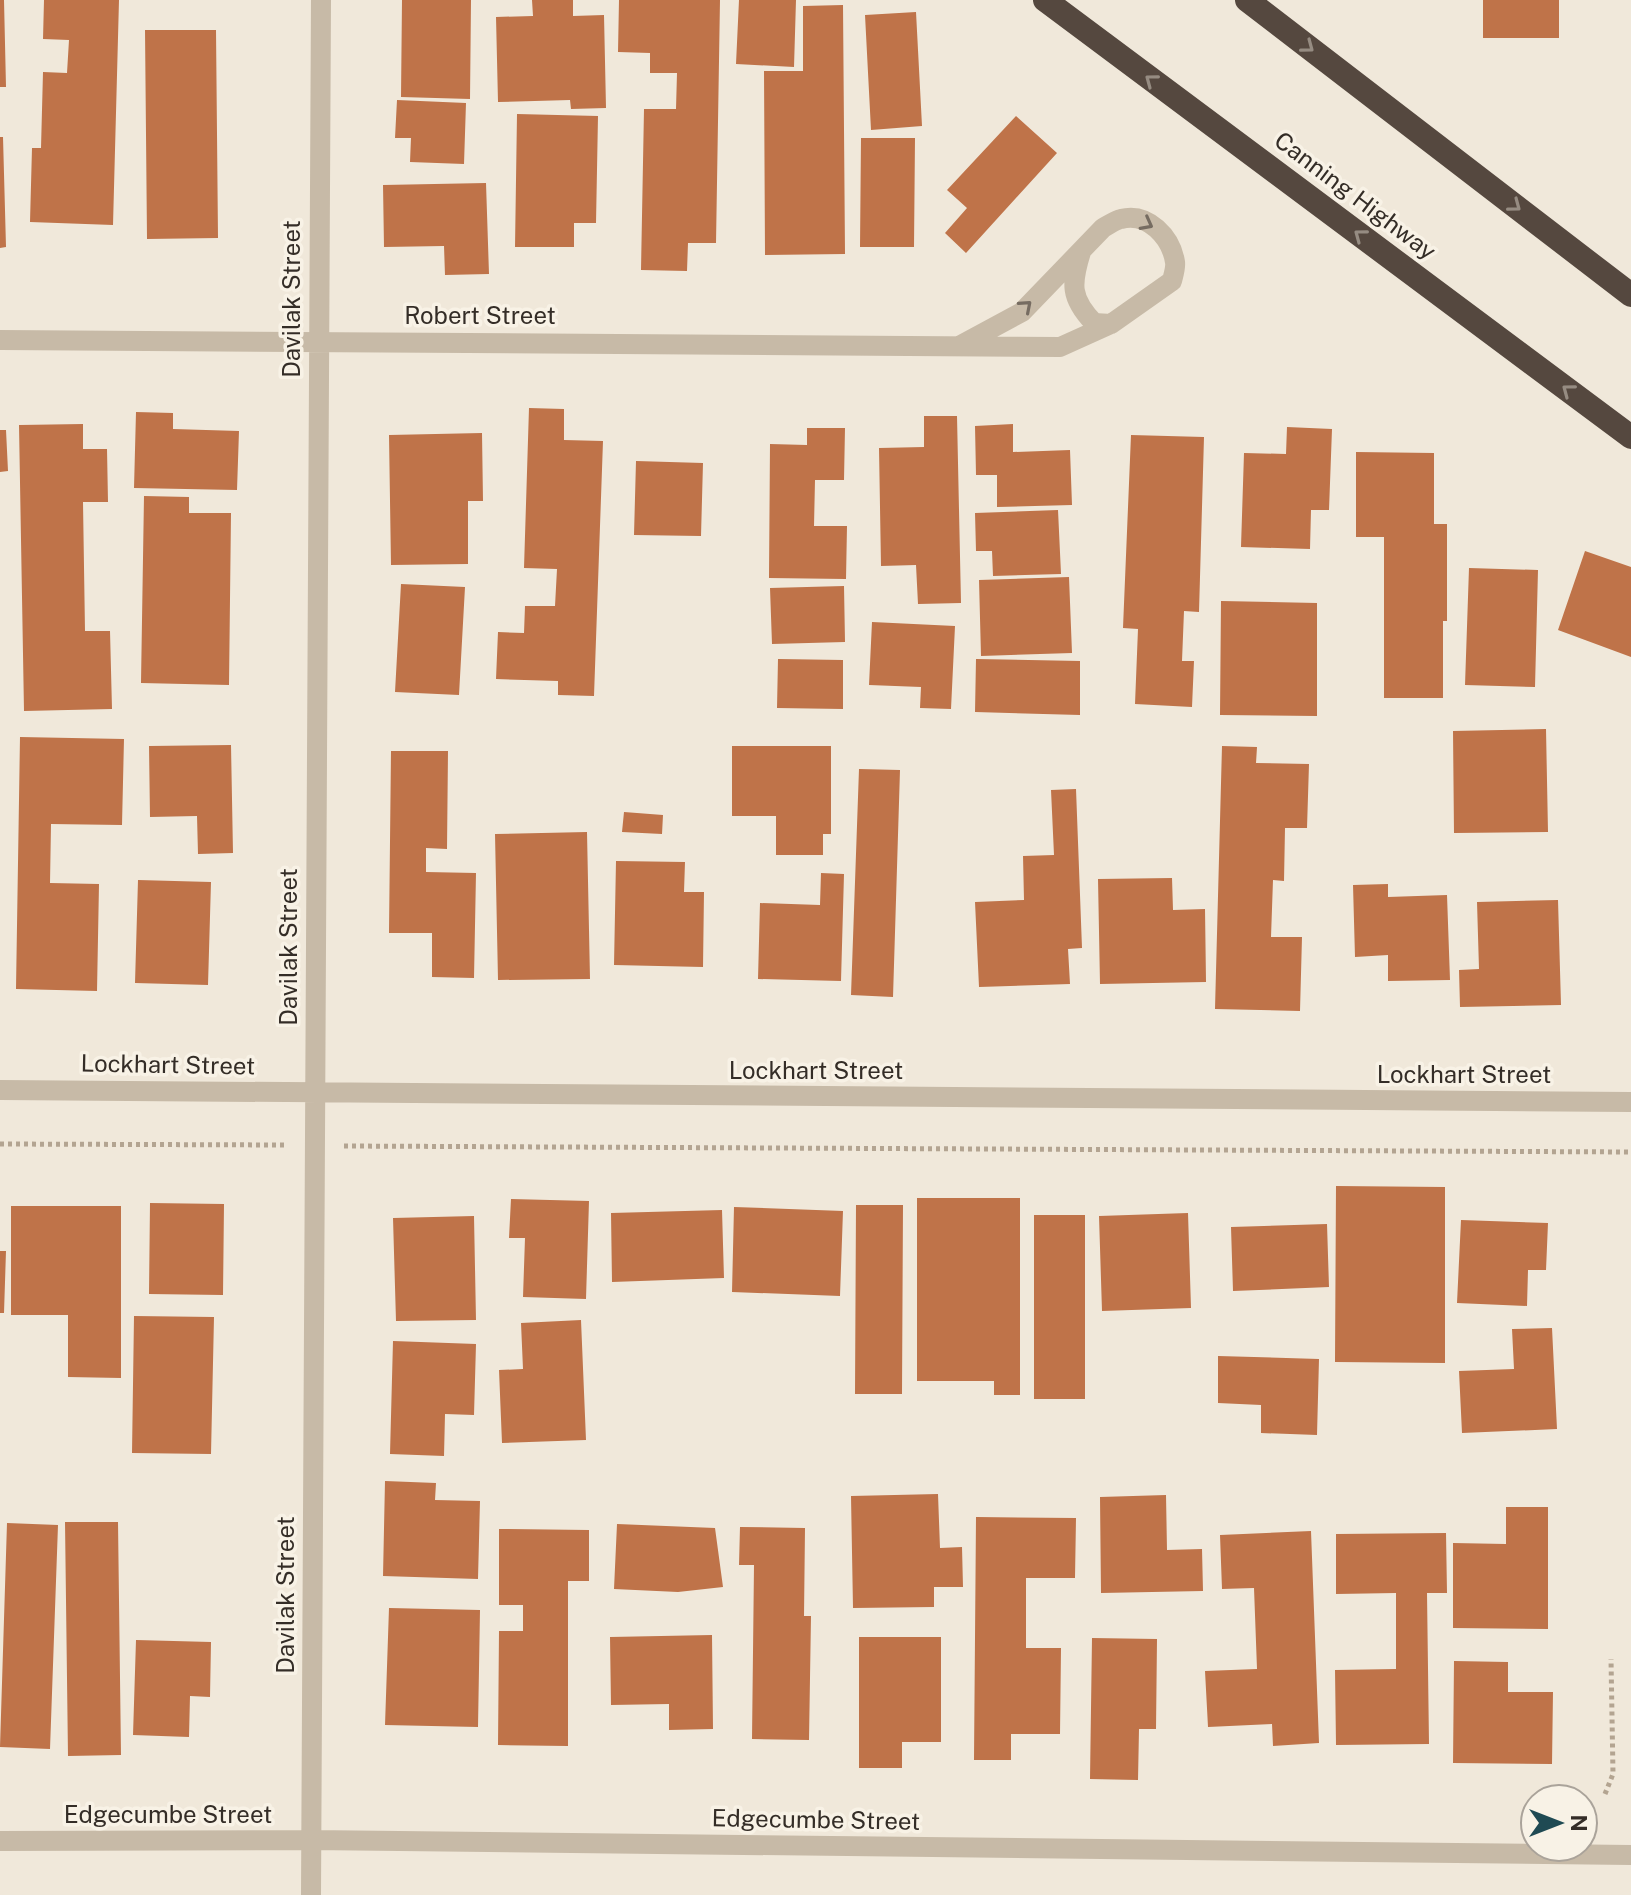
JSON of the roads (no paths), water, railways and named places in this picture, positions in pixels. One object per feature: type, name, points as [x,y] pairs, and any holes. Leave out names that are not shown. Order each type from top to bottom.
[{"type":"highway","name":"Canning Highway","points":[[1045,0],[1631,437]]},
{"type":"highway","points":[[1247,0],[1631,295]]},
{"type":"street","name":"Davilak Street","points":[[311,1895],[321,0]]},
{"type":"street","name":"Robert Street","points":[[0,340],[1060,347],[1111,324],[1172,281],[1176,264],[1165,236],[1138,218],[1120,219],[1103,228],[1022,312],[959,346]]},
{"type":"street","points":[[1082,250],[1074,273],[1079,307],[1094,323],[1111,324]]},
{"type":"street","name":"Lockhart Street","points":[[0,1090],[1631,1102]]},
{"type":"street","name":"Edgecumbe Street","points":[[0,1841],[311,1840],[1631,1855]]}]
